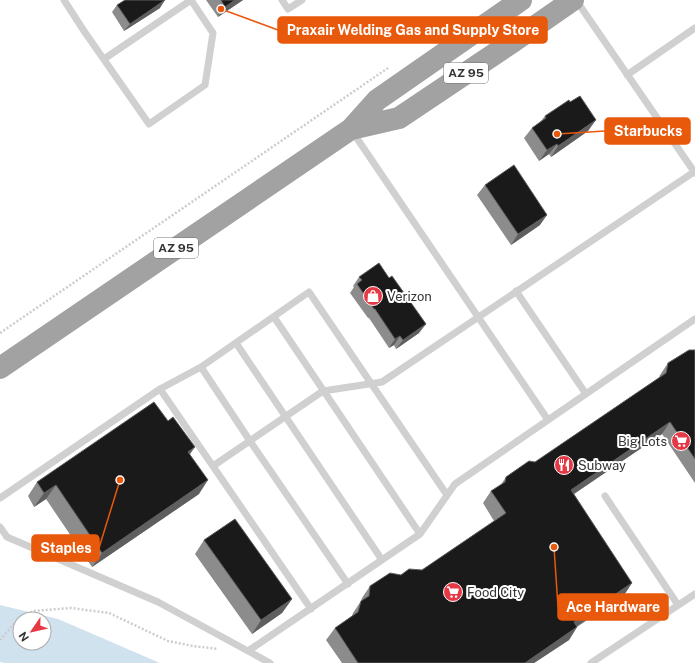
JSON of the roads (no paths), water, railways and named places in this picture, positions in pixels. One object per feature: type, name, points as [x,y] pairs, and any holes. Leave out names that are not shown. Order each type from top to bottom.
[{"type":"highway","name":"AZ 95","points":[[0,368],[351,129],[377,100],[521,0]]},
{"type":"highway","name":"AZ 95","points":[[351,129],[399,118],[575,0]]},
{"type":"lane","points":[[64,0],[104,59],[149,124],[205,85],[213,33],[191,0],[104,59]]},
{"type":"lane","points":[[282,0],[288,10],[302,0]]},
{"type":"lane","points":[[213,466],[323,391],[382,382],[694,172],[575,0]]},
{"type":"lane","points":[[627,75],[695,28]]},
{"type":"lane","points":[[351,129],[548,420]]},
{"type":"lane","points":[[516,291],[586,394]]},
{"type":"lane","points":[[0,498],[160,389],[201,367],[309,292],[447,495]]},
{"type":"lane","points":[[274,317],[420,534]]},
{"type":"lane","points":[[248,651],[420,534],[455,484],[695,319]]},
{"type":"lane","points":[[236,343],[382,560]]},
{"type":"lane","points":[[201,367],[348,584]]},
{"type":"lane","points":[[160,389],[311,609]]},
{"type":"lane","points":[[605,496],[678,605]]},
{"type":"lane","points":[[0,527],[7,537],[158,602],[270,663]]},
{"type":"lane","points":[[591,663],[695,594]]},
{"type":"water","points":[[0,605],[25,611],[12,611],[12,651],[52,651],[52,618],[160,663],[0,662]]},
{"type":"place","name":"Praxair Welding Gas and Supply Store","points":[[221,9]]},
{"type":"place","name":"Starbucks","points":[[557,134]]},
{"type":"place","name":"Verizon","points":[[373,296]]},
{"type":"place","name":"Big Lots","points":[[681,441]]},
{"type":"place","name":"Subway","points":[[564,465]]},
{"type":"place","name":"Staples","points":[[120,480]]},
{"type":"place","name":"Ace Hardware","points":[[554,547]]},
{"type":"place","name":"Food City","points":[[453,592]]}]
